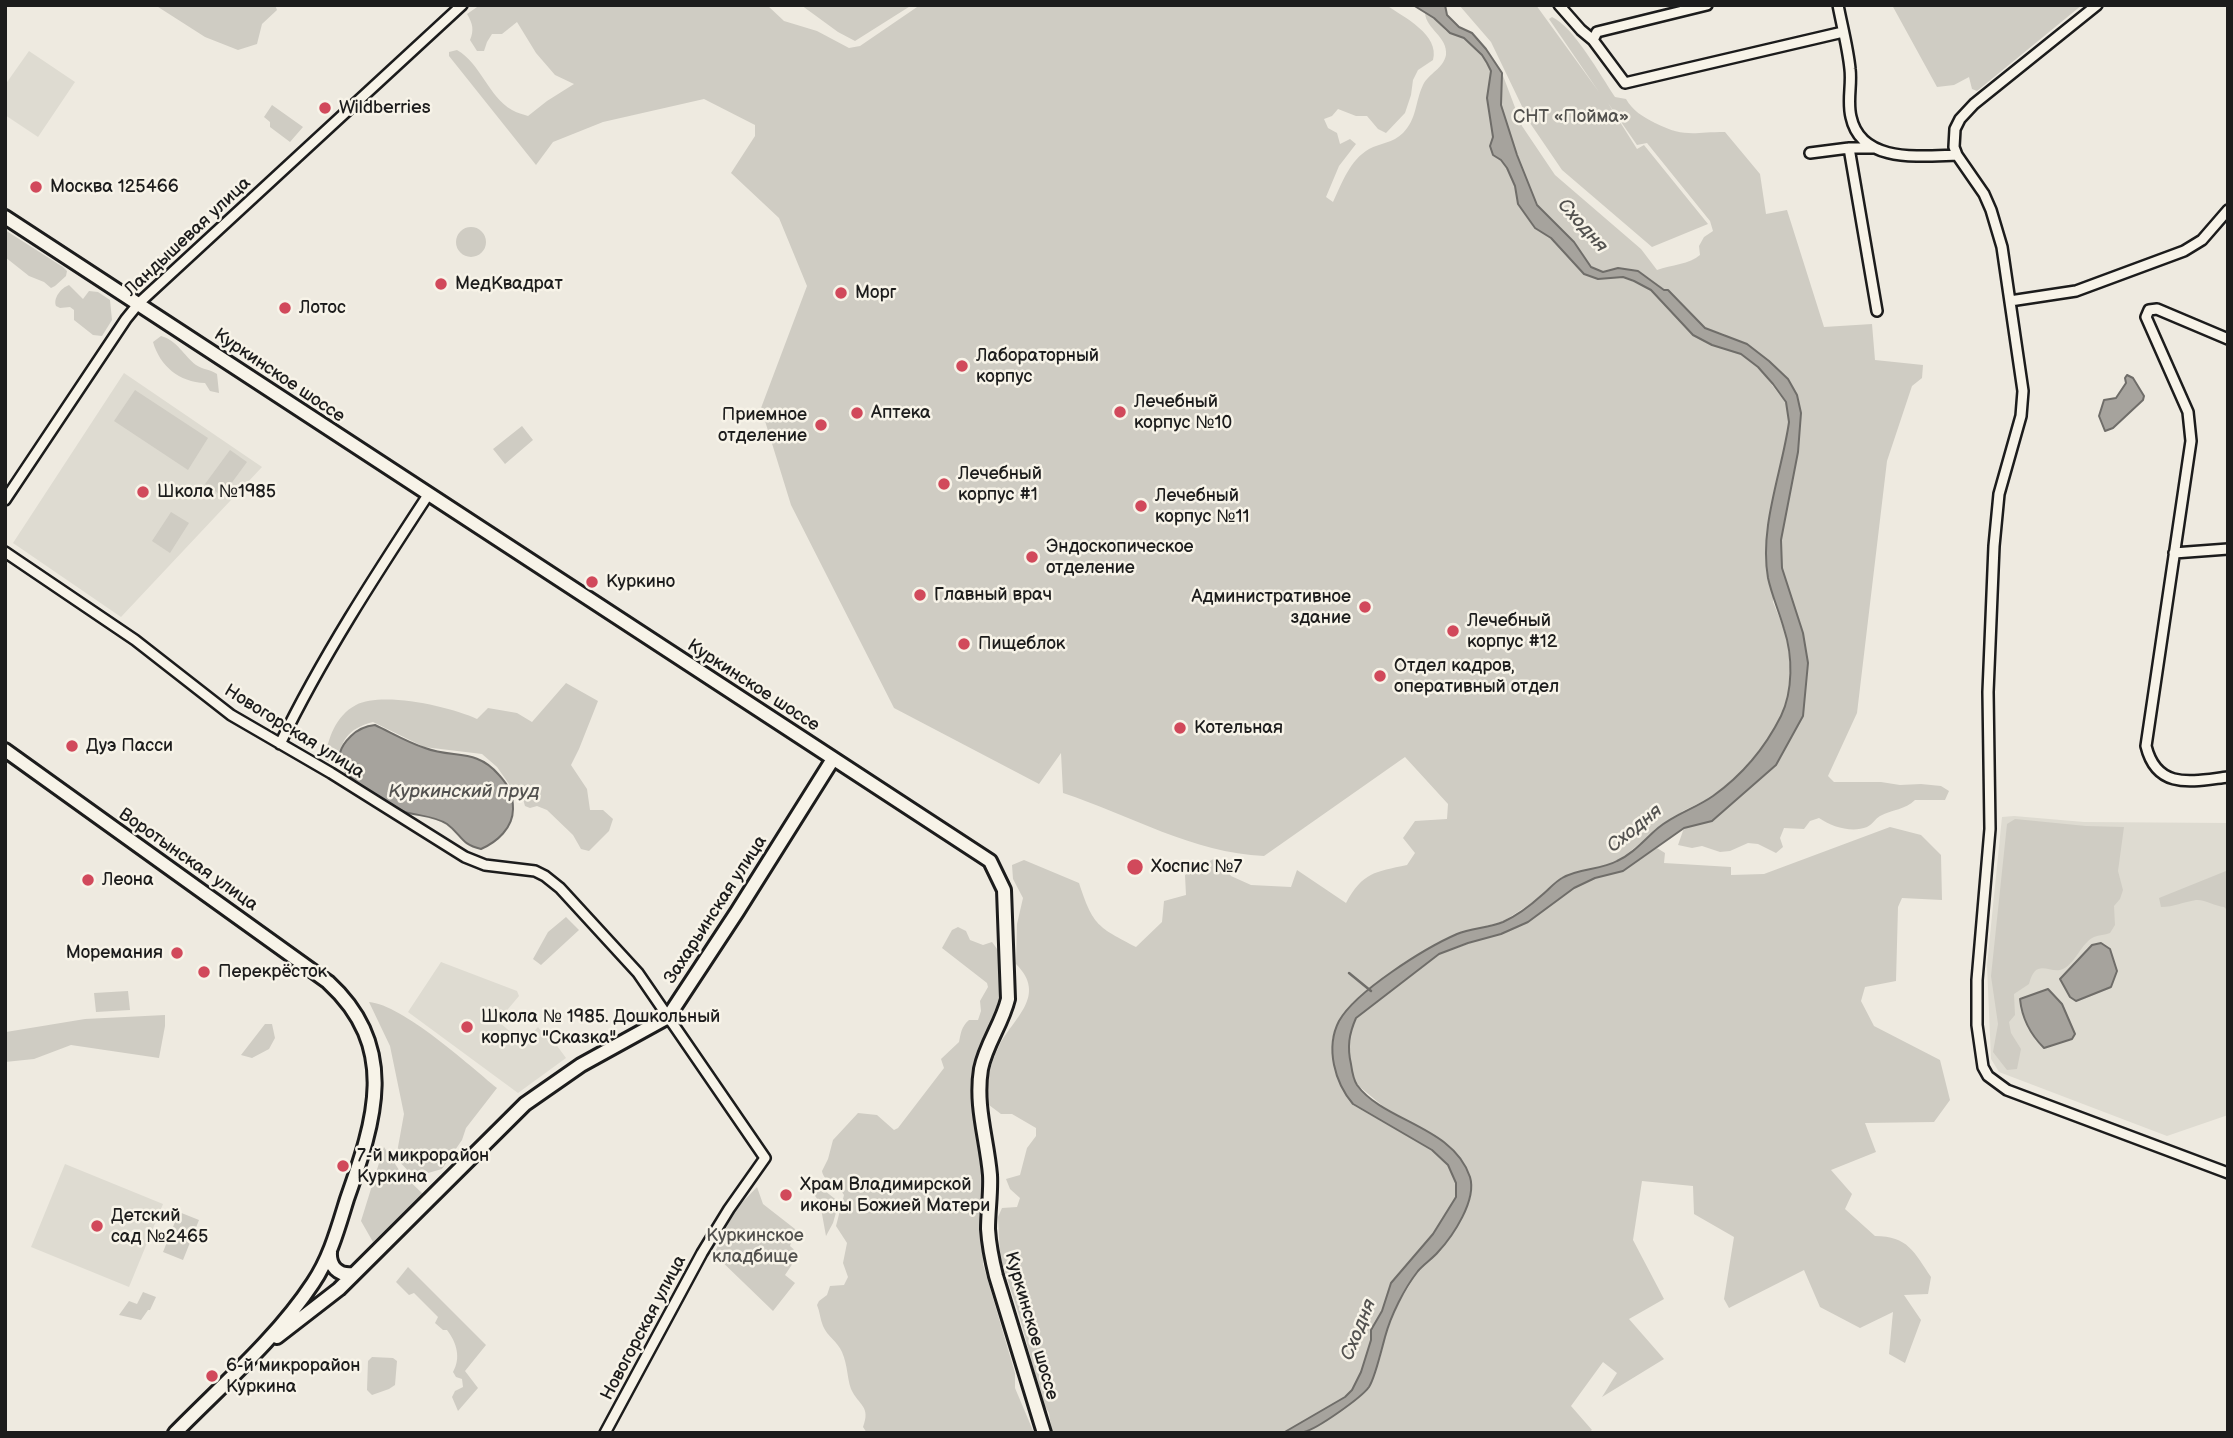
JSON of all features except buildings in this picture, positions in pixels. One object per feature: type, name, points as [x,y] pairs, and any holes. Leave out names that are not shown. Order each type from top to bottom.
[{"type":"street","name":"Ландышевая улица","points":[[5,500],[139,303],[462,5]]},
{"type":"street","points":[[1559,5],[1593,40],[1625,83],[1843,32]]},
{"type":"street","points":[[1593,40],[1597,32],[1707,5]]},
{"type":"street","points":[[1838,5],[1850,68],[1851,120],[1860,135],[1873,148]]},
{"type":"street","points":[[2097,5],[1974,104],[1960,119],[1953,138],[1957,155],[1984,194],[2002,247],[2023,390],[2021,416],[1999,494],[1994,546],[1988,692],[1990,829],[1978,980],[1977,1025],[1980,1055],[1989,1076],[2007,1090],[2228,1173]]},
{"type":"street","points":[[1849,148],[1877,311]]},
{"type":"street","points":[[1810,153],[1873,148],[1900,156],[1957,155]]},
{"type":"street","points":[[2010,301],[2076,291],[2184,251],[2202,240],[2228,211]]},
{"type":"street","name":"Куркинское шоссе","points":[[5,217],[990,861],[1004,890],[1007,999],[1005,1012],[990,1041],[982,1065],[978,1087],[979,1111],[990,1179],[990,1251],[1044,1433]]},
{"type":"street","points":[[2228,339],[2157,309],[2148,310],[2146,317],[2188,412],[2190,426],[2189,458],[2146,746],[2152,764],[2170,779],[2188,782],[2228,777]]},
{"type":"street","points":[[280,744],[295,712],[357,603],[428,495]]},
{"type":"street","points":[[2174,553],[2228,549]]},
{"type":"street","name":"Новогорская улица","points":[[5,552],[135,640],[231,715],[331,773],[465,857],[485,865],[520,869],[545,876],[560,888],[620,951],[658,1000],[765,1158],[709,1242],[605,1433]]},
{"type":"street","name":"Воротынская улица","points":[[5,750],[313,970],[347,1002],[366,1037],[373,1058],[376,1099],[357,1172],[331,1246],[314,1282],[295,1308],[257,1349]]},
{"type":"street","name":"Захарьинская улица","points":[[257,1349],[314,1310],[525,1104],[581,1065],[668,1017],[833,759]]},
{"type":"street","points":[[331,1246],[330,1256],[334,1268],[340,1273],[353,1274]]},
{"type":"street","name":"Захарьинская улица","points":[[314,1282],[331,1286],[353,1274]]},
{"type":"street","points":[[175,1433],[257,1349]]},
{"type":"shaded area","points":[[29,51],[75,82],[38,137],[5,115],[5,85]]},
{"type":"shaded area","name":"Школа №1985","points":[[124,373],[262,467],[121,617],[13,543]]},
{"type":"shaded area","points":[[2002,817],[2084,822],[2228,823],[2228,1115],[2167,1136],[1999,1072],[1991,1059],[1987,965]]},
{"type":"shaded area","name":"Школа № 1985. Дошкольный корпус \"Сказка\"","points":[[441,962],[517,991],[519,996],[498,1021],[523,1043],[538,1027],[541,1031],[544,1028],[566,1058],[518,1093],[408,1012]]},
{"type":"shaded area","name":"Детский сад №2465","points":[[65,1164],[163,1204],[129,1287],[31,1247]]},
{"type":"green space","points":[[155,5],[275,5],[277,10],[262,24],[257,44],[238,50],[205,37]]},
{"type":"green space","points":[[480,5],[767,5],[784,21],[817,31],[849,48],[860,46],[920,5],[1386,5],[1411,21],[1426,35],[1434,51],[1433,60],[1418,70],[1405,113],[1386,133],[1378,129],[1367,116],[1356,116],[1338,109],[1332,116],[1324,119],[1328,128],[1337,133],[1340,144],[1350,139],[1356,144],[1339,166],[1326,197],[1333,202],[1347,172],[1362,154],[1395,139],[1408,128],[1423,85],[1444,60],[1444,43],[1429,24],[1425,13],[1446,31],[1464,38],[1482,55],[1491,71],[1487,98],[1493,137],[1490,147],[1493,155],[1507,168],[1515,186],[1518,204],[1534,228],[1551,238],[1584,274],[1598,279],[1623,277],[1651,290],[1693,335],[1712,345],[1741,354],[1758,367],[1786,403],[1789,422],[1777,487],[1773,602],[1788,646],[1789,689],[1782,715],[1766,742],[1745,769],[1712,797],[1683,811],[1617,862],[1562,877],[1535,901],[1502,922],[1459,933],[1355,1002],[1340,1020],[1332,1039],[1353,1105],[1432,1150],[1448,1165],[1456,1183],[1456,1197],[1433,1234],[1391,1283],[1382,1311],[1371,1330],[1371,1340],[1361,1372],[1352,1390],[1345,1397],[1283,1433],[1052,1433],[1049,1413],[1043,1403],[1000,1257],[998,1217],[1002,1208],[1017,1207],[1020,1198],[1010,1189],[1006,1179],[1020,1175],[1027,1148],[1036,1136],[1036,1128],[1012,1114],[1001,1114],[989,1105],[988,1097],[989,1075],[999,1046],[1028,997],[1029,986],[1016,964],[1017,924],[1023,898],[1013,879],[1012,865],[1024,860],[1079,883],[1088,908],[1098,924],[1136,947],[1162,922],[1164,901],[1186,895],[1185,875],[1217,857],[1231,876],[1251,885],[1291,887],[1297,870],[1346,903],[1364,879],[1407,865],[1415,853],[1403,838],[1415,821],[1447,819],[1448,804],[1405,757],[1264,856],[1238,853],[1187,841],[1063,793],[1061,753],[1039,784],[894,708],[791,505],[761,408],[807,286],[779,218],[731,173],[755,136],[755,125],[704,99],[603,122],[553,142],[536,165],[449,56],[449,52],[457,50],[465,56],[504,104],[528,116],[574,84],[555,75],[536,53],[517,22],[502,34],[492,34],[484,51],[477,51],[470,40],[472,27],[467,14]]},
{"type":"green space","points":[[801,5],[912,5],[855,41]]},
{"type":"green space","name":"СНТ «Пойма»","points":[[1459,5],[1536,5],[1599,92],[1549,19],[1552,17],[1569,30],[1615,97],[1626,99],[1642,115],[1665,128],[1682,132],[1725,132],[1760,174],[1766,214],[1787,210],[1824,327],[1872,324],[1875,360],[1923,365],[1922,378],[1912,386],[1887,461],[1857,713],[1828,776],[1834,782],[1941,786],[1949,791],[1945,800],[1915,800],[1907,806],[1880,816],[1861,829],[1842,828],[1819,818],[1810,821],[1804,829],[1784,828],[1780,838],[1783,847],[1776,853],[1758,844],[1748,843],[1730,851],[1720,852],[1702,846],[1692,848],[1678,845],[1684,828],[1712,821],[1803,716],[1808,663],[1803,633],[1782,568],[1781,540],[1798,452],[1801,413],[1797,395],[1787,379],[1724,334],[1705,328],[1679,300],[1638,271],[1618,268],[1603,272],[1591,267],[1574,242],[1537,204],[1501,105],[1502,73],[1522,126],[1555,175],[1641,249],[1657,270],[1700,255],[1699,246],[1704,237],[1713,231],[1710,221],[1647,143],[1637,145],[1608,103],[1637,149],[1644,145],[1708,224],[1652,247],[1562,170],[1530,123],[1491,42]]},
{"type":"green space","points":[[1892,5],[2082,5],[1977,91],[1972,89],[1969,77],[1954,85],[1937,87]]},
{"type":"green space","points":[[272,105],[303,127],[290,142],[270,127],[270,122],[264,117]]},
{"type":"green space","points":[[471,227],[482,231],[486,242],[482,253],[471,257],[460,253],[456,242],[460,231]]},
{"type":"green space","points":[[5,230],[63,267],[67,271],[66,276],[51,288],[29,276],[5,257]]},
{"type":"green space","points":[[69,285],[83,299],[89,291],[98,292],[110,300],[112,320],[102,336],[93,335],[74,320],[74,310],[70,307],[56,306],[58,294]]},
{"type":"green space","points":[[161,336],[176,345],[196,365],[217,374],[219,393],[210,391],[205,383],[187,380],[172,371],[160,358],[153,342]]},
{"type":"green space","points":[[135,390],[208,438],[188,470],[114,421]]},
{"type":"green space","points":[[522,426],[533,440],[505,464],[493,449]]},
{"type":"green space","points":[[230,450],[247,462],[222,496],[205,484]]},
{"type":"green space","points":[[171,512],[189,523],[170,553],[152,541]]},
{"type":"green space","points":[[566,683],[598,701],[571,765],[587,789],[590,810],[603,810],[613,819],[609,831],[589,851],[581,849],[573,835],[547,810],[537,806],[525,806],[523,799],[516,794],[497,767],[482,754],[424,747],[373,722],[351,732],[343,742],[337,766],[324,759],[338,721],[356,705],[368,701],[417,702],[477,719],[488,708],[517,713],[532,722]]},
{"type":"green space","points":[[2015,819],[2124,827],[2118,871],[2123,890],[2114,906],[2115,925],[2110,933],[2089,940],[2063,969],[2044,968],[2035,971],[2029,984],[2014,994],[2015,1015],[2009,1022],[2011,1033],[2021,1049],[2017,1069],[2007,1070],[1993,1052],[1998,1024],[1991,976],[2007,824]]},
{"type":"green space","points":[[1890,827],[1921,835],[1941,855],[1942,900],[1902,898],[1898,907],[1896,981],[1865,987],[1861,1001],[1874,1026],[1940,1060],[1950,1100],[1934,1122],[1865,1123],[1876,1152],[1831,1170],[1852,1194],[1845,1209],[1875,1236],[1903,1242],[1931,1277],[1928,1294],[1904,1295],[1921,1320],[1905,1363],[1889,1354],[1893,1312],[1860,1328],[1820,1307],[1804,1270],[1729,1308],[1724,1299],[1734,1237],[1694,1214],[1693,1186],[1642,1181],[1633,1240],[1664,1299],[1629,1319],[1664,1359],[1602,1397],[1617,1373],[1603,1362],[1571,1406],[1592,1430],[1588,1433],[1303,1433],[1346,1407],[1369,1387],[1399,1302],[1419,1270],[1451,1236],[1461,1220],[1470,1196],[1471,1179],[1447,1144],[1384,1107],[1355,1083],[1348,1051],[1350,1032],[1356,1018],[1440,954],[1528,922],[1574,888],[1595,878],[1623,871],[1657,848],[1665,853],[1664,863],[1731,867],[1731,875],[1764,874]]},
{"type":"green space","points":[[2226,871],[2228,911],[2224,907],[2199,900],[2161,907],[2159,898]]},
{"type":"green space","points":[[566,917],[579,930],[541,965],[533,959],[548,932]]},
{"type":"green space","points":[[958,927],[966,931],[970,940],[983,945],[992,942],[1000,953],[1000,1006],[972,1069],[971,1086],[972,1107],[982,1155],[983,1264],[1015,1373],[1015,1388],[1034,1433],[867,1433],[863,1427],[865,1410],[851,1389],[842,1352],[825,1330],[817,1305],[827,1295],[830,1286],[844,1285],[848,1277],[843,1263],[847,1243],[836,1226],[844,1195],[822,1171],[833,1140],[858,1113],[877,1115],[894,1130],[898,1128],[944,1068],[941,1059],[959,1042],[964,1025],[969,1020],[978,1020],[980,1001],[988,987],[987,983],[942,948],[952,930]]},
{"type":"green space","points":[[128,991],[130,1010],[96,1012],[94,993]]},
{"type":"green space","points":[[369,1002],[399,1013],[417,1024],[497,1088],[466,1128],[462,1140],[442,1169],[414,1177],[396,1158],[404,1114],[390,1046]]},
{"type":"green space","points":[[165,1015],[159,1058],[71,1045],[34,1059],[5,1062],[6,1032],[85,1019]]},
{"type":"green space","points":[[265,1024],[272,1024],[275,1038],[269,1049],[252,1058],[241,1055]]},
{"type":"green space","points":[[384,1147],[401,1173],[423,1194],[373,1242],[361,1221]]},
{"type":"green space","name":"Куркинское кладбище","points":[[816,1184],[839,1202],[826,1236],[820,1203],[811,1190]]},
{"type":"green space","name":"Куркинское кладбище","points":[[757,1187],[763,1204],[795,1229],[790,1246],[799,1254],[785,1275],[795,1283],[773,1311],[714,1254],[734,1211]]},
{"type":"green space","points":[[179,1212],[199,1220],[183,1260],[163,1252]]},
{"type":"green space","points":[[408,1267],[486,1345],[465,1371],[478,1388],[458,1411],[452,1397],[455,1391],[463,1387],[462,1379],[456,1377],[453,1372],[457,1361],[455,1345],[447,1330],[435,1323],[438,1317],[414,1293],[409,1295],[396,1282]]},
{"type":"green space","points":[[143,1292],[156,1297],[141,1320],[119,1315],[129,1301],[137,1304]]},
{"type":"green space","points":[[372,1357],[393,1358],[397,1361],[395,1385],[372,1395],[367,1390],[368,1361]]},
{"type":"water","points":[[1413,5],[1445,5],[1447,15],[1459,27],[1472,33],[1486,49],[1502,73],[1501,105],[1537,205],[1574,242],[1591,267],[1603,272],[1618,268],[1638,271],[1664,290],[1668,290],[1705,328],[1747,344],[1788,379],[1797,395],[1801,413],[1798,452],[1781,540],[1782,568],[1803,633],[1808,663],[1803,716],[1776,765],[1712,821],[1684,828],[1623,871],[1595,878],[1574,888],[1528,922],[1501,934],[1439,954],[1356,1018],[1349,1046],[1352,1072],[1357,1085],[1384,1108],[1449,1146],[1470,1177],[1470,1196],[1467,1207],[1450,1237],[1436,1255],[1418,1271],[1403,1294],[1391,1320],[1369,1387],[1348,1405],[1310,1430],[1283,1433],[1345,1397],[1352,1390],[1361,1372],[1371,1340],[1371,1330],[1382,1311],[1391,1283],[1433,1234],[1456,1197],[1456,1183],[1448,1165],[1432,1150],[1353,1104],[1347,1096],[1334,1065],[1333,1042],[1339,1021],[1375,984],[1427,949],[1462,932],[1508,920],[1568,875],[1611,864],[1623,858],[1665,823],[1713,796],[1743,770],[1768,739],[1781,716],[1790,685],[1789,650],[1768,578],[1766,559],[1769,519],[1789,422],[1786,402],[1758,367],[1741,354],[1712,345],[1693,335],[1651,290],[1623,277],[1598,279],[1584,274],[1551,238],[1535,228],[1518,204],[1515,186],[1507,168],[1493,155],[1490,146],[1493,137],[1487,98],[1491,71],[1487,63],[1464,38],[1450,33],[1434,18]]},
{"type":"water","points":[[2127,375],[2133,378],[2144,396],[2143,400],[2113,428],[2105,431],[2099,416],[2104,400],[2116,398],[2126,383]]},
{"type":"water","name":"Куркинский пруд","points":[[375,725],[425,748],[473,757],[490,767],[510,790],[512,799],[512,816],[503,834],[481,849],[474,847],[442,821],[401,810],[356,781],[343,769],[340,762],[343,745],[362,728]]},
{"type":"water","points":[[2101,943],[2110,949],[2117,971],[2111,987],[2076,1001],[2070,997],[2060,979],[2092,945]]},
{"type":"water","points":[[2048,989],[2062,1004],[2075,1034],[2072,1039],[2044,1048],[2027,1026],[2020,999]]},
{"type":"waterway","points":[[1349,973],[1371,991]]},
{"type":"place","name":"Wildberries","points":[[325,108]]},
{"type":"place","name":"Москва 125466","points":[[36,187]]},
{"type":"place","name":"МедКвадрат","points":[[441,284]]},
{"type":"place","name":"Морг","points":[[841,293]]},
{"type":"place","name":"Лотос","points":[[285,308]]},
{"type":"place","name":"Лабораторный корпус","points":[[962,366]]},
{"type":"place","name":"Лечебный корпус №10","points":[[1120,412]]},
{"type":"place","name":"Аптека","points":[[857,413]]},
{"type":"place","name":"Приемное отделение","points":[[821,425]]},
{"type":"place","name":"Лечебный корпус #1","points":[[944,484]]},
{"type":"place","name":"Школа №1985","points":[[143,492]]},
{"type":"place","name":"Лечебный корпус №11","points":[[1141,506]]},
{"type":"place","name":"Эндоскопическое отделение","points":[[1032,557]]},
{"type":"place","name":"Куркино","points":[[592,582]]},
{"type":"place","name":"Главный врач","points":[[920,595]]},
{"type":"place","name":"Административное здание","points":[[1365,607]]},
{"type":"place","name":"Лечебный корпус #12","points":[[1453,631]]},
{"type":"place","name":"Пищеблок","points":[[964,644]]},
{"type":"place","name":"Отдел кадров, оперативный отдел","points":[[1380,676]]},
{"type":"place","name":"Котельная","points":[[1180,728]]},
{"type":"place","name":"Дуэ Пасси","points":[[72,746]]},
{"type":"place","name":"Хоспис №7","points":[[1135,867]]},
{"type":"place","name":"Леона","points":[[88,880]]},
{"type":"place","name":"Моремания","points":[[177,953]]},
{"type":"place","name":"Перекрёсток","points":[[204,972]]},
{"type":"place","name":"Школа № 1985. Дошкольный корпус \"Сказка\"","points":[[467,1027]]},
{"type":"place","name":"7-й микрорайон Куркина","points":[[343,1166]]},
{"type":"place","name":"Храм Владимирской иконы Божией Матери","points":[[786,1195]]},
{"type":"place","name":"Детский сад №2465","points":[[97,1226]]},
{"type":"place","name":"6-й микрорайон Куркина","points":[[212,1376]]},
{"type":"water label","name":"Сходня","points":[[1582,226]]},
{"type":"water label","name":"Сходня","points":[[1635,829]]},
{"type":"water label","name":"Сходня","points":[[1359,1330]]}]
